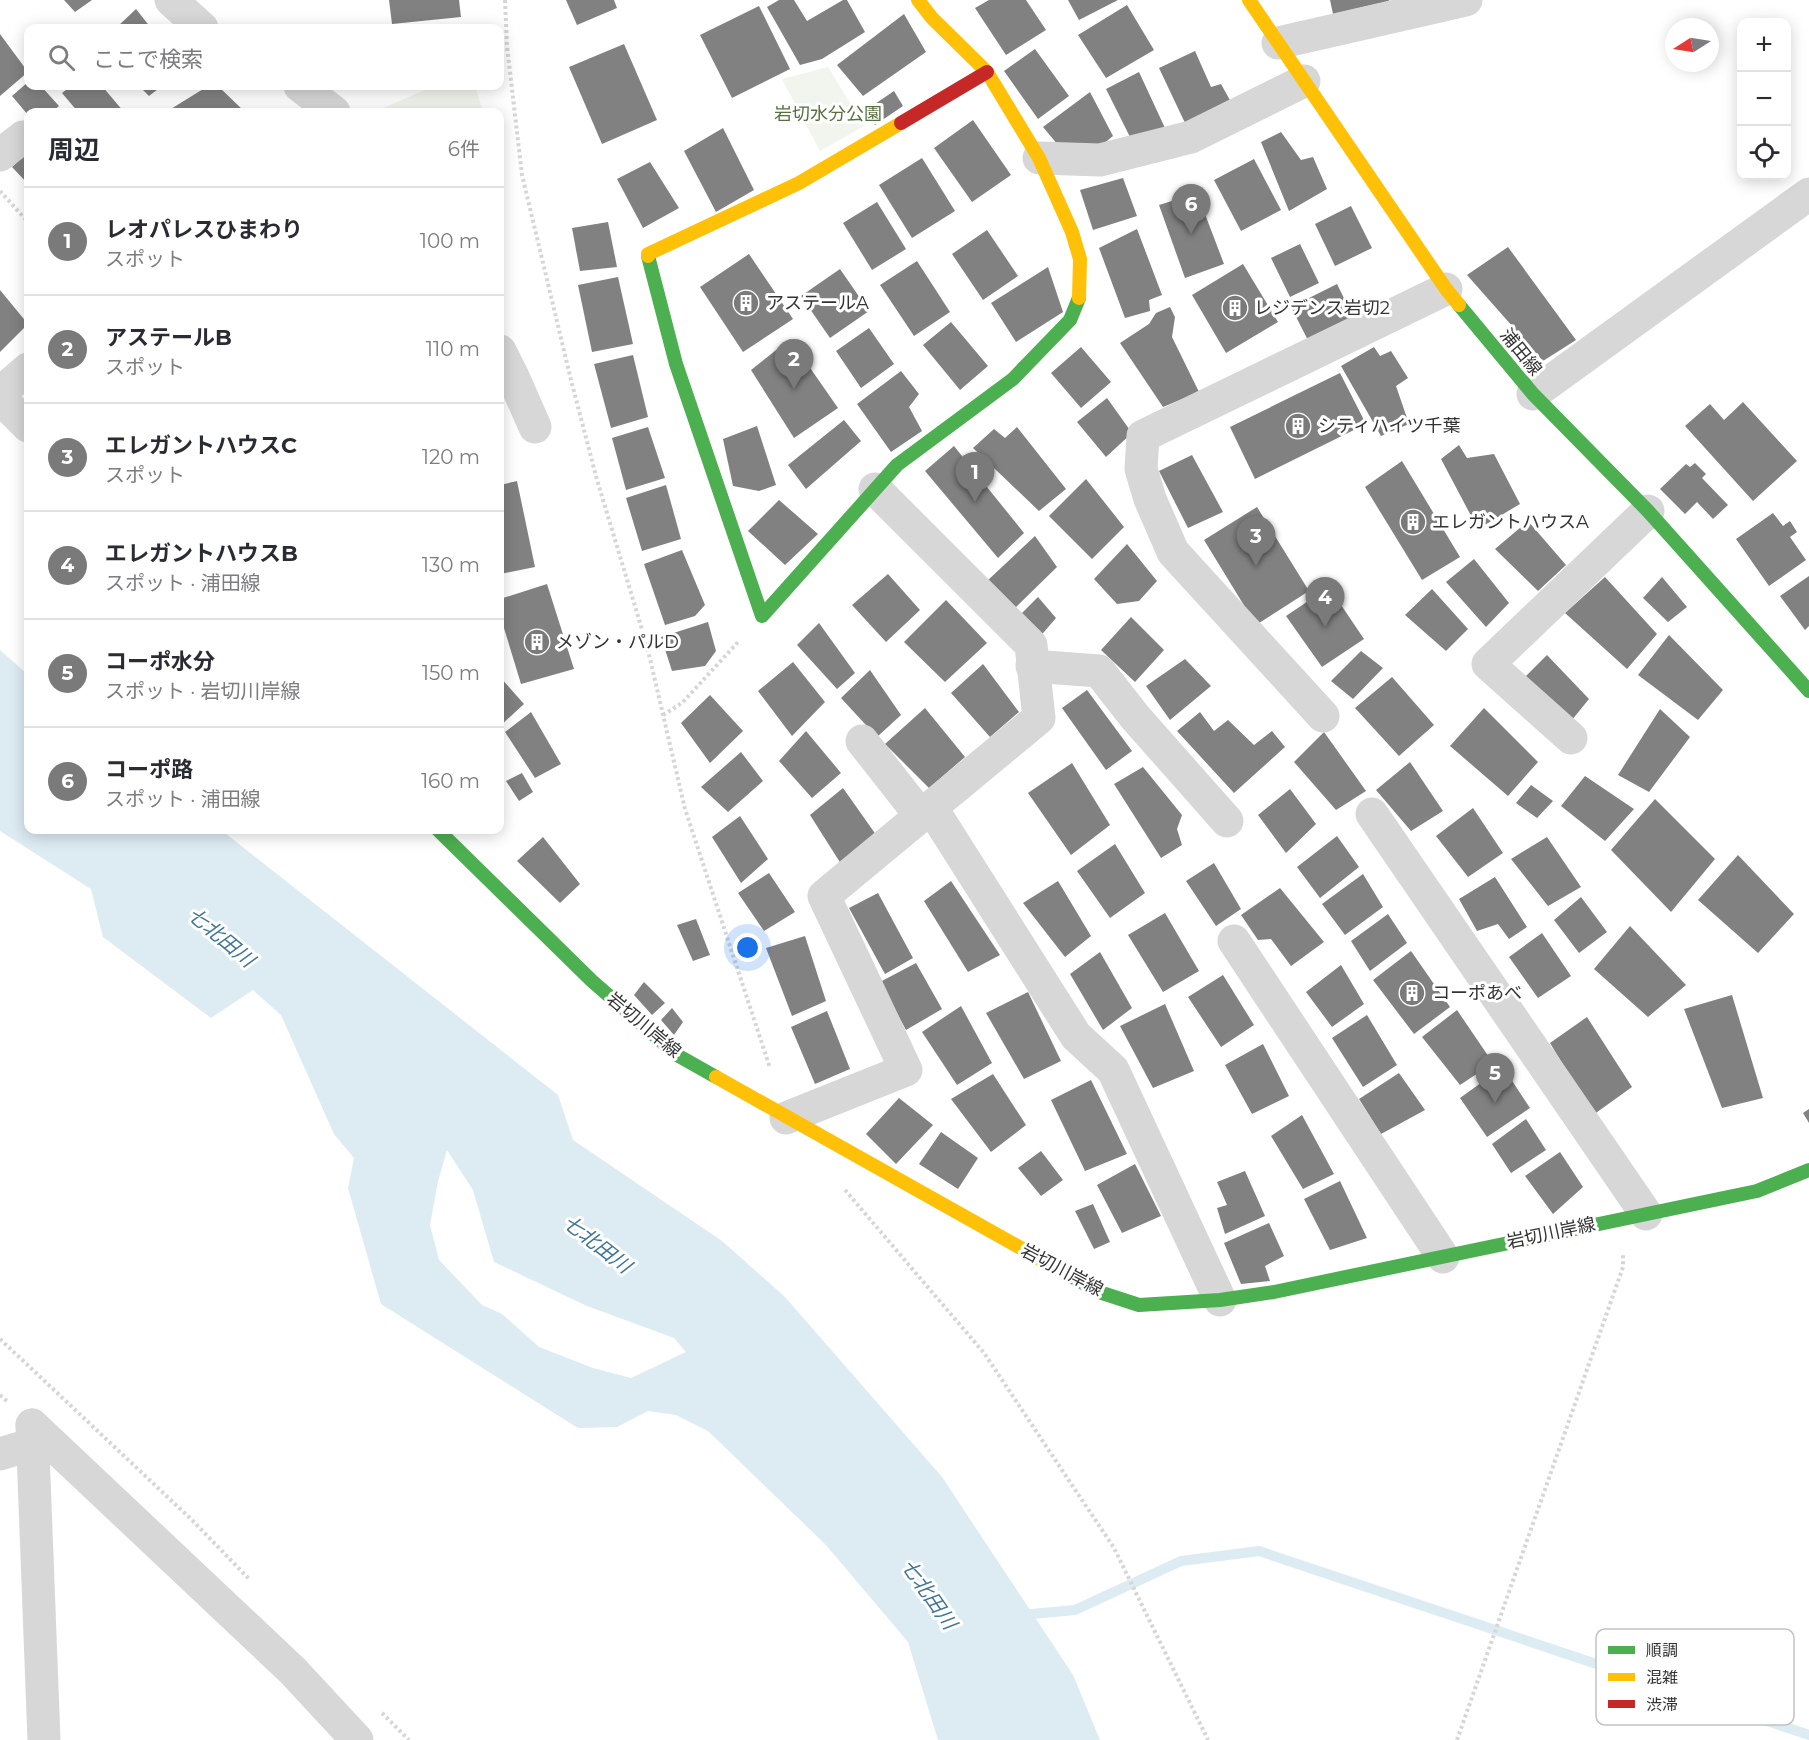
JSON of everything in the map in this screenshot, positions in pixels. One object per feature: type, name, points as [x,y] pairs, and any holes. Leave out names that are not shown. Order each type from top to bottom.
[{"type":"street","points":[[171,0],[198,24]]},
{"type":"street","points":[[918,0],[932,18],[987,72],[1040,158],[1072,232],[1080,259],[1080,296],[1070,320],[1013,379],[897,465],[762,616],[676,364],[648,254],[799,183],[987,72]]},
{"type":"street","name":"浦田線","points":[[1249,0],[1446,288],[1533,394],[1648,512],[1809,691]]},
{"type":"street","points":[[1278,43],[1466,0]]},
{"type":"street","points":[[1040,158],[1101,160],[1191,137],[1304,81]]},
{"type":"street","points":[[305,90],[329,108]]},
{"type":"street","points":[[1533,394],[1809,194]]},
{"type":"street","points":[[1323,716],[1173,552],[1150,500],[1141,469],[1143,436],[1446,288]]},
{"type":"street","points":[[504,360],[535,427]]},
{"type":"street","points":[[0,393],[24,372]]},
{"type":"street","points":[[0,398],[24,422]]},
{"type":"street","points":[[786,1118],[906,1070],[824,896],[1039,718],[1030,645],[875,489]]},
{"type":"street","points":[[1571,738],[1488,664],[1648,512]]},
{"type":"street","points":[[1032,666],[1099,671],[1135,717],[1227,821]]},
{"type":"street","points":[[862,741],[926,812],[1076,1036],[1113,1070],[1220,1300]]},
{"type":"street","points":[[1372,814],[1636,1216]]},
{"type":"street","name":"岩切川岸線","points":[[442,834],[592,981],[677,1055],[1098,1292],[1139,1305],[1220,1300],[1274,1292],[1757,1191],[1809,1170]]},
{"type":"street","points":[[1234,941],[1443,1257]]},
{"type":"street","points":[[44,1740],[32,1425],[293,1671],[357,1740]]},
{"type":"street","points":[[0,1454],[33,1444]]},
{"type":"path","points":[[505,0],[507,46],[522,176],[597,480],[647,646],[685,810],[786,1118]]},
{"type":"path","points":[[0,190],[24,217]]},
{"type":"path","points":[[663,715],[682,703],[762,616]]},
{"type":"path","points":[[842,1187],[984,1353],[1114,1548],[1208,1740]]},
{"type":"path","points":[[1457,1740],[1623,1267],[1636,1216]]},
{"type":"green space","name":"岩切水分公園","points":[[828,67],[864,126],[820,151],[782,79]]},
{"type":"green space","points":[[425,90],[476,90],[482,108],[383,108]]},
{"type":"water","name":"七北田川","points":[[0,650],[24,671],[24,834],[226,834],[558,1095],[573,1140],[722,1241],[785,1297],[942,1477],[1073,1675],[1100,1740],[938,1740],[908,1642],[826,1545],[708,1431],[676,1415],[648,1411],[617,1427],[578,1428],[381,1304],[348,1188],[354,1158],[334,1134],[281,1015],[253,990],[211,1018],[103,937],[91,889],[0,831]],"holes":[[[447,1150],[473,1190],[494,1262],[587,1306],[674,1338],[686,1352],[631,1378],[593,1368],[539,1347],[502,1314],[482,1305],[439,1260],[430,1225],[438,1181]]]},
{"type":"building","points":[[64,0],[92,0],[75,12]]},
{"type":"building","points":[[389,0],[459,0],[461,17],[392,24]]},
{"type":"building","points":[[566,0],[614,0],[617,8],[577,25]]},
{"type":"building","points":[[779,0],[794,0],[807,21],[843,0],[847,0],[865,32],[822,59],[800,65],[767,7]]},
{"type":"building","points":[[989,0],[1026,0],[1046,30],[1006,55],[975,8]]},
{"type":"building","points":[[1068,0],[1118,0],[1079,20]]},
{"type":"building","points":[[1330,0],[1389,0],[1389,1],[1333,14]]},
{"type":"building","points":[[1127,5],[1154,50],[1106,78],[1078,35]]},
{"type":"building","points":[[759,6],[790,69],[732,98],[700,35]]},
{"type":"building","points":[[136,9],[148,24],[120,24]]},
{"type":"building","points":[[904,14],[926,52],[863,96],[837,65]]},
{"type":"building","points":[[0,34],[24,67],[24,75],[0,96]]},
{"type":"building","points":[[624,44],[657,120],[602,144],[569,67]]},
{"type":"building","points":[[1035,49],[1069,96],[1038,119],[1004,71]]},
{"type":"building","points":[[1195,51],[1211,87],[1221,84],[1231,102],[1185,123],[1159,68]]},
{"type":"building","points":[[1139,72],[1165,128],[1132,141],[1106,89]]},
{"type":"building","points":[[24,86],[24,90],[45,90],[59,106],[57,108],[24,108],[24,110],[12,96]]},
{"type":"building","points":[[66,90],[105,90],[121,108],[75,108],[62,93]]},
{"type":"building","points":[[143,90],[157,90],[149,96]]},
{"type":"building","points":[[202,90],[222,90],[241,108],[172,108]]},
{"type":"building","points":[[894,91],[903,106],[875,125],[866,110]]},
{"type":"building","points":[[1090,92],[1113,136],[1097,149],[1058,145],[1043,127]]},
{"type":"building","points":[[973,120],[1011,175],[972,202],[934,148]]},
{"type":"building","points":[[723,128],[754,190],[716,212],[684,151]]},
{"type":"building","points":[[1281,132],[1301,160],[1313,157],[1327,189],[1289,211],[1261,142]]},
{"type":"building","points":[[24,156],[24,180],[12,167]]},
{"type":"building","points":[[922,158],[955,211],[912,238],[879,185]]},
{"type":"building","points":[[1254,159],[1281,210],[1241,231],[1214,180]]},
{"type":"building","points":[[650,162],[679,208],[643,228],[617,179]]},
{"type":"building","points":[[1123,178],[1137,216],[1093,230],[1080,190]]},
{"type":"building","points":[[1197,193],[1224,264],[1185,278],[1159,205]]},
{"type":"building","points":[[877,202],[906,249],[872,270],[843,223]]},
{"type":"building","points":[[1351,206],[1372,248],[1335,266],[1315,224]]},
{"type":"building","points":[[608,222],[617,267],[580,271],[572,228]]},
{"type":"building","points":[[1137,229],[1162,295],[1149,300],[1150,311],[1125,318],[1099,248]]},
{"type":"building","points":[[987,230],[1018,276],[983,300],[952,254]]},
{"type":"building","points":[[1300,244],[1319,283],[1290,297],[1271,258]]},
{"type":"building","points":[[1508,247],[1576,340],[1543,361],[1467,275]]},
{"type":"building","name":"アステールA","points":[[749,254],[793,319],[743,352],[700,287]]},
{"type":"building","points":[[917,261],[950,312],[914,336],[880,285]]},
{"type":"building","name":"レジデンス岩切2","points":[[1243,264],[1278,322],[1226,353],[1192,295]]},
{"type":"building","points":[[1048,267],[1063,312],[1016,342],[991,303]]},
{"type":"building","points":[[840,269],[869,311],[830,338],[801,296]]},
{"type":"building","points":[[618,277],[633,344],[592,352],[578,285]]},
{"type":"building","points":[[1337,284],[1358,327],[1313,350],[1291,307]]},
{"type":"building","points":[[0,290],[24,319],[24,328],[0,352]]},
{"type":"building","points":[[1170,307],[1175,317],[1172,337],[1199,392],[1163,407],[1120,343],[1149,324],[1156,313]]},
{"type":"building","points":[[951,322],[988,366],[960,390],[923,345]]},
{"type":"building","points":[[869,328],[894,364],[861,388],[836,351]]},
{"type":"building","points":[[790,339],[838,408],[794,438],[751,370]]},
{"type":"building","points":[[1081,347],[1111,382],[1081,408],[1051,373]]},
{"type":"building","points":[[1374,347],[1380,356],[1391,351],[1408,378],[1396,386],[1409,424],[1381,436],[1341,366]]},
{"type":"building","points":[[633,355],[648,417],[611,428],[594,364]]},
{"type":"building","points":[[901,371],[919,394],[909,407],[922,431],[891,452],[857,404]]},
{"type":"building","name":"シティハイツ千葉","points":[[1340,373],[1366,424],[1255,479],[1230,427]]},
{"type":"building","points":[[1107,398],[1132,433],[1106,457],[1077,422]]},
{"type":"building","points":[[1743,402],[1797,461],[1753,501],[1685,426],[1710,404],[1724,420]]},
{"type":"building","points":[[844,420],[861,441],[806,489],[788,465]]},
{"type":"building","points":[[757,426],[776,485],[759,491],[733,486],[723,439]]},
{"type":"building","points":[[648,427],[665,478],[626,490],[612,438]]},
{"type":"building","points":[[1017,427],[1066,489],[1039,511],[973,448],[994,429],[1005,438]]},
{"type":"building","points":[[1459,445],[1467,458],[1494,454],[1520,504],[1478,529],[1441,459]]},
{"type":"building","points":[[954,446],[1024,533],[998,558],[925,471]]},
{"type":"building","points":[[1192,455],[1223,512],[1188,528],[1159,471]]},
{"type":"building","name":"エレガントハウスA","points":[[1402,461],[1460,557],[1422,580],[1365,487]]},
{"type":"building","points":[[1695,463],[1706,474],[1702,478],[1728,505],[1713,519],[1697,502],[1685,514],[1660,489],[1686,464],[1690,467]]},
{"type":"building","points":[[1086,479],[1124,527],[1092,559],[1049,516]]},
{"type":"building","points":[[517,481],[535,567],[504,573],[504,484]]},
{"type":"building","points":[[666,485],[681,539],[642,551],[626,498]]},
{"type":"building","points":[[779,500],[818,534],[785,565],[748,531]]},
{"type":"building","points":[[1257,507],[1309,591],[1256,625],[1204,540]]},
{"type":"building","points":[[1773,513],[1783,526],[1790,521],[1797,532],[1790,537],[1806,560],[1769,586],[1736,539]]},
{"type":"building","points":[[1528,521],[1566,565],[1538,591],[1495,549]]},
{"type":"building","points":[[1035,536],[1057,567],[1014,609],[987,581]]},
{"type":"building","points":[[1127,544],[1157,581],[1139,601],[1117,604],[1094,579]]},
{"type":"building","points":[[682,550],[705,605],[695,616],[665,625],[644,564]]},
{"type":"building","points":[[1474,559],[1509,603],[1486,627],[1446,582]]},
{"type":"building","points":[[888,574],[920,610],[886,642],[852,605]]},
{"type":"building","points":[[1809,576],[1809,626],[1805,630],[1780,596]]},
{"type":"building","points":[[1605,577],[1657,634],[1627,669],[1565,613]]},
{"type":"building","points":[[1662,577],[1687,607],[1668,622],[1643,598]]},
{"type":"building","name":"メゾン・パルD","points":[[547,584],[574,669],[521,684],[504,628],[504,598]]},
{"type":"building","points":[[1329,587],[1364,639],[1322,667],[1286,616]]},
{"type":"building","points":[[1432,589],[1468,629],[1446,651],[1405,615]]},
{"type":"building","points":[[1038,597],[1056,618],[1038,639],[1017,618]]},
{"type":"building","points":[[946,600],[987,643],[945,682],[904,642]]},
{"type":"building","points":[[1131,617],[1164,650],[1135,682],[1101,650]]},
{"type":"building","points":[[708,622],[716,651],[705,666],[672,671],[661,637]]},
{"type":"building","points":[[819,623],[855,673],[837,689],[797,645]]},
{"type":"building","points":[[1669,635],[1723,690],[1698,720],[1638,675]]},
{"type":"building","points":[[1361,651],[1383,668],[1353,699],[1331,681]]},
{"type":"building","points":[[1547,655],[1589,699],[1567,726],[1520,682]]},
{"type":"building","points":[[1185,659],[1211,686],[1170,720],[1146,686]]},
{"type":"building","points":[[793,662],[825,702],[792,736],[758,691]]},
{"type":"building","points":[[983,664],[1019,712],[990,737],[951,693]]},
{"type":"building","points":[[870,670],[901,715],[877,737],[841,698]]},
{"type":"building","points":[[1392,677],[1434,725],[1399,756],[1355,708]]},
{"type":"building","points":[[504,682],[524,704],[504,722]]},
{"type":"building","points":[[1087,690],[1132,751],[1106,770],[1062,708]]},
{"type":"building","points":[[710,695],[743,731],[710,763],[681,723]]},
{"type":"building","points":[[925,708],[965,757],[929,788],[885,744]]},
{"type":"building","points":[[1484,708],[1538,762],[1508,796],[1450,746]]},
{"type":"building","points":[[1660,709],[1690,737],[1649,792],[1618,775]]},
{"type":"building","points":[[531,712],[561,764],[535,778],[505,732]]},
{"type":"building","points":[[1200,712],[1214,731],[1228,720],[1254,745],[1272,731],[1285,747],[1234,793],[1177,731]]},
{"type":"building","points":[[806,731],[841,773],[812,798],[779,761]]},
{"type":"building","points":[[1324,732],[1366,791],[1336,810],[1294,762]]},
{"type":"building","points":[[741,752],[763,781],[728,812],[701,787]]},
{"type":"building","points":[[1410,762],[1443,811],[1411,831],[1376,790]]},
{"type":"building","points":[[1072,763],[1110,825],[1071,855],[1028,793]]},
{"type":"building","points":[[1143,767],[1182,815],[1177,829],[1182,845],[1161,858],[1114,784]]},
{"type":"building","points":[[522,773],[533,792],[519,801],[506,781]]},
{"type":"building","points":[[1585,776],[1634,809],[1605,841],[1561,806]]},
{"type":"building","points":[[1531,785],[1553,801],[1537,818],[1516,803]]},
{"type":"building","points":[[843,788],[879,839],[843,867],[810,815]]},
{"type":"building","points":[[1290,789],[1316,824],[1286,853],[1258,815]]},
{"type":"building","points":[[1655,799],[1715,859],[1671,912],[1611,850]]},
{"type":"building","points":[[1473,808],[1503,853],[1468,877],[1436,836]]},
{"type":"building","points":[[740,816],[768,859],[741,883],[712,837]]},
{"type":"building","points":[[1337,836],[1359,867],[1320,898],[1297,867]]},
{"type":"building","points":[[543,837],[580,884],[560,903],[517,861]]},
{"type":"building","points":[[1547,837],[1581,887],[1548,906],[1511,859]]},
{"type":"building","points":[[1115,844],[1145,893],[1110,918],[1077,871]]},
{"type":"building","points":[[1738,855],[1794,914],[1758,953],[1698,900]]},
{"type":"building","points":[[1214,863],[1241,909],[1216,926],[1186,881]]},
{"type":"building","points":[[769,873],[795,912],[764,931],[738,893]]},
{"type":"building","points":[[1363,874],[1383,907],[1345,935],[1322,904]]},
{"type":"building","points":[[1495,877],[1527,927],[1509,939],[1498,924],[1477,931],[1459,899]]},
{"type":"building","points":[[951,881],[1000,955],[968,972],[924,901]]},
{"type":"building","points":[[1058,881],[1091,936],[1065,957],[1023,903]]},
{"type":"building","points":[[1280,888],[1324,942],[1291,966],[1271,939],[1258,940],[1241,915]]},
{"type":"building","points":[[878,893],[913,958],[885,974],[849,908]]},
{"type":"building","points":[[1581,897],[1607,932],[1579,953],[1554,920]]},
{"type":"building","points":[[1165,913],[1199,971],[1163,992],[1128,935]]},
{"type":"building","points":[[1388,914],[1407,943],[1370,971],[1351,941]]},
{"type":"building","points":[[696,919],[710,955],[693,961],[677,925]]},
{"type":"building","points":[[1630,926],[1686,985],[1648,1017],[1594,969]]},
{"type":"building","points":[[1542,933],[1571,976],[1538,998],[1509,957]]},
{"type":"building","points":[[805,936],[826,1001],[792,1016],[766,948]]},
{"type":"building","name":"コーポあべ","points":[[1411,951],[1450,1007],[1414,1034],[1373,980]]},
{"type":"building","points":[[1100,952],[1132,1008],[1103,1030],[1070,974]]},
{"type":"building","points":[[916,963],[942,1009],[906,1030],[880,982]]},
{"type":"building","points":[[1341,965],[1364,1004],[1332,1027],[1306,992]]},
{"type":"building","points":[[1223,975],[1254,1025],[1221,1047],[1188,997]]},
{"type":"building","points":[[644,982],[665,1003],[652,1015],[634,995]]},
{"type":"building","points":[[1028,992],[1061,1061],[1024,1079],[986,1013]]},
{"type":"building","points":[[1732,995],[1763,1098],[1722,1108],[1684,1009]]},
{"type":"building","points":[[1165,1004],[1194,1071],[1153,1088],[1120,1026]]},
{"type":"building","points":[[961,1006],[992,1063],[957,1085],[922,1032]]},
{"type":"building","points":[[672,1008],[683,1022],[674,1035],[661,1020]]},
{"type":"building","points":[[1457,1010],[1493,1063],[1460,1085],[1422,1037]]},
{"type":"building","points":[[827,1011],[850,1069],[815,1084],[791,1027]]},
{"type":"building","points":[[1367,1015],[1397,1065],[1363,1087],[1332,1038]]},
{"type":"building","points":[[1587,1017],[1632,1087],[1593,1115],[1550,1043]]},
{"type":"building","points":[[1263,1044],[1289,1096],[1252,1114],[1225,1065]]},
{"type":"building","points":[[1503,1067],[1530,1108],[1487,1137],[1460,1098]]},
{"type":"building","points":[[1399,1073],[1425,1110],[1381,1134],[1359,1099]]},
{"type":"building","points":[[993,1074],[1026,1125],[991,1152],[951,1099]]},
{"type":"building","points":[[1091,1080],[1127,1154],[1085,1171],[1051,1100]]},
{"type":"building","points":[[899,1098],[933,1125],[896,1164],[866,1134]]},
{"type":"building","points":[[1809,1109],[1809,1123],[1803,1113]]},
{"type":"building","points":[[1302,1115],[1334,1174],[1303,1189],[1271,1136]]},
{"type":"building","points":[[1526,1119],[1546,1150],[1511,1173],[1492,1144]]},
{"type":"building","points":[[941,1132],[978,1158],[958,1189],[919,1164]]},
{"type":"building","points":[[1041,1151],[1063,1180],[1041,1196],[1018,1168]]},
{"type":"building","points":[[1560,1152],[1583,1187],[1553,1214],[1525,1176]]},
{"type":"building","points":[[1135,1164],[1161,1216],[1122,1233],[1097,1185]]},
{"type":"building","points":[[1245,1171],[1265,1216],[1225,1234],[1217,1208],[1227,1205],[1217,1182]]},
{"type":"building","points":[[1340,1181],[1367,1238],[1330,1250],[1304,1199]]},
{"type":"building","points":[[1093,1204],[1110,1242],[1094,1249],[1075,1211]]},
{"type":"building","points":[[1269,1223],[1284,1256],[1265,1266],[1270,1281],[1241,1284],[1224,1243]]},
{"type":"waterway","points":[[1020,1615],[1075,1610],[1181,1561],[1259,1551],[1596,1664]]},
{"type":"waterway","points":[[1779,1725],[1809,1735]]},
{"type":"traffic: fast","points":[[648,256],[676,364],[762,616],[897,465],[1013,379],[1070,320],[1079,298]]},
{"type":"traffic: fast","points":[[1459,305],[1533,394],[1648,511],[1809,691]]},
{"type":"traffic: fast","points":[[442,834],[592,981],[677,1055],[716,1077]]},
{"type":"traffic: fast","points":[[1067,1274],[1099,1292],[1139,1305],[1220,1300],[1274,1292],[1757,1191],[1809,1170]]},
{"type":"traffic: slow","points":[[918,0],[932,18],[987,72],[1039,158],[1072,232],[1080,259],[1079,298]]},
{"type":"traffic: slow","points":[[1249,0],[1459,305]]},
{"type":"traffic: slow","points":[[648,256],[648,254],[799,183],[901,123]]},
{"type":"traffic: slow","points":[[716,1077],[1067,1274]]},
{"type":"traffic: jam","points":[[901,123],[987,72]]},
{"type":"place","name":"コーポ路","points":[[1191,234]]},
{"type":"place","name":"アステールA","points":[[746,303]]},
{"type":"place","name":"レジデンス岩切2","points":[[1235,308]]},
{"type":"place","name":"アステールB","points":[[794,389]]},
{"type":"place","name":"シティハイツ千葉","points":[[1298,426]]},
{"type":"place","name":"レオパレスひまわり","points":[[975,502]]},
{"type":"place","name":"エレガントハウスA","points":[[1413,522]]},
{"type":"place","name":"エレガントハウスC","points":[[1256,566]]},
{"type":"place","name":"エレガントハウスB","points":[[1325,627]]},
{"type":"place","name":"メゾン・パルD","points":[[537,642]]},
{"type":"place","name":"コーポあべ","points":[[1412,993]]},
{"type":"place","name":"コーポ水分","points":[[1495,1103]]}]
